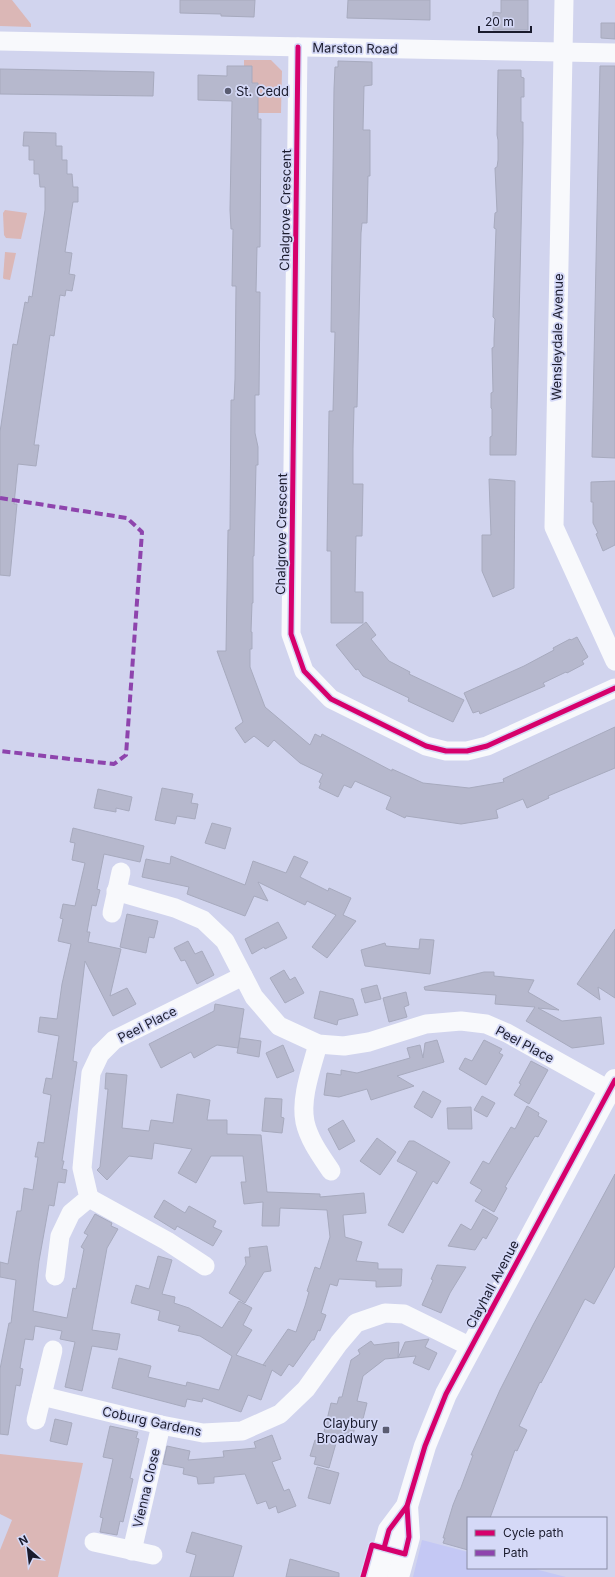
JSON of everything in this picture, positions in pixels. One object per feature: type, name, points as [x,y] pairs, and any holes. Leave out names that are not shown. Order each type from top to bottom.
[{"type":"street","name":"Wensleydale Avenue","points":[[564,0],[554,527],[615,661]]},
{"type":"street","name":"Marston Road","points":[[0,41],[615,53]]},
{"type":"street","name":"Chalgrove Crescent","points":[[298,47],[291,634],[304,671],[331,699],[426,746],[446,752],[467,751],[487,746],[615,688]]},
{"type":"street","points":[[112,913],[121,872]]},
{"type":"street","name":"Peel Place","points":[[116,891],[175,908],[203,920],[225,941],[254,997],[279,1026],[318,1044],[344,1046],[370,1042],[426,1024],[461,1021],[486,1024],[612,1085]]},
{"type":"street","name":"Peel Place","points":[[90,1198],[82,1168],[91,1073],[100,1054],[114,1040],[243,976]]},
{"type":"street","points":[[318,1044],[305,1094],[305,1122],[316,1149],[331,1171]]},
{"type":"street","name":"Clayhall Avenue","points":[[376,1577],[389,1530],[407,1506],[425,1446],[446,1394],[612,1085]]},
{"type":"street","points":[[55,1276],[60,1236],[71,1213],[90,1198],[167,1241],[205,1266]]},
{"type":"street","name":"Coburg Gardens","points":[[42,1396],[161,1425],[203,1433],[242,1431],[280,1414],[306,1389],[339,1343],[356,1323],[385,1313],[404,1314],[472,1347]]},
{"type":"street","points":[[36,1420],[53,1350]]},
{"type":"street","name":"Vienna Close","points":[[132,1551],[161,1425]]},
{"type":"street","name":"Clayhall Avenue","points":[[398,1577],[409,1537],[407,1506]]},
{"type":"street","points":[[94,1542],[153,1556]]},
{"type":"shaded area","points":[[0,0],[12,0],[31,24],[31,27],[0,26]]},
{"type":"shaded area","points":[[244,60],[271,60],[282,71],[281,113],[251,113],[258,98],[258,83],[252,83],[244,66]]},
{"type":"shaded area","points":[[5,210],[27,213],[21,239],[6,238],[4,235],[3,213]]},
{"type":"shaded area","points":[[5,252],[16,253],[10,280],[3,278]]},
{"type":"shaded area","points":[[0,1454],[83,1463],[58,1577],[0,1577],[0,1550],[12,1520],[0,1514]]},
{"type":"shaded area","points":[[422,1540],[467,1552],[467,1569],[535,1569],[566,1577],[413,1577]]},
{"type":"building","points":[[180,0],[255,0],[254,17],[221,16],[221,14],[180,13]]},
{"type":"building","points":[[348,0],[430,0],[430,20],[347,18]]},
{"type":"building","points":[[501,0],[528,0],[528,30],[493,30],[493,12],[501,13]]},
{"type":"building","points":[[601,23],[615,23],[615,39],[601,38]]},
{"type":"building","points":[[338,61],[372,62],[372,85],[364,86],[363,130],[370,130],[370,176],[368,176],[367,223],[362,223],[361,233],[357,407],[354,407],[353,448],[353,484],[363,484],[362,536],[356,536],[355,592],[363,592],[363,623],[331,623],[331,551],[327,551],[329,411],[333,411],[335,332],[331,332],[334,89],[335,67],[338,67]]},
{"type":"building","points":[[227,66],[252,66],[252,83],[258,83],[258,119],[261,119],[260,247],[257,247],[256,292],[260,292],[259,395],[255,395],[255,433],[258,447],[258,465],[256,465],[251,632],[252,649],[250,649],[250,667],[265,707],[310,745],[315,734],[321,737],[322,734],[392,771],[392,769],[423,783],[469,788],[504,782],[503,779],[615,727],[615,768],[548,796],[549,798],[527,808],[523,799],[496,810],[498,818],[461,824],[406,816],[405,818],[386,809],[391,797],[355,781],[351,788],[344,785],[338,797],[319,788],[321,783],[319,782],[323,774],[300,763],[274,740],[268,747],[254,736],[245,743],[235,728],[243,722],[217,651],[226,651],[228,530],[230,530],[231,400],[234,400],[235,379],[236,286],[232,286],[233,229],[231,229],[230,210],[232,101],[198,100],[198,75],[227,76]]},
{"type":"building","points":[[600,66],[615,66],[615,458],[592,457]]},
{"type":"building","points":[[0,69],[154,72],[153,96],[0,94]]},
{"type":"building","points":[[498,70],[521,70],[521,77],[524,78],[524,97],[521,97],[523,142],[516,455],[490,455],[490,437],[492,436],[491,393],[493,392],[492,348],[494,347],[495,319],[493,317],[496,229],[494,228],[495,213],[497,212],[495,168],[497,167],[498,160]]},
{"type":"building","points":[[24,132],[56,133],[56,146],[62,146],[62,160],[67,160],[67,174],[72,174],[73,187],[78,187],[78,202],[73,202],[65,252],[72,253],[69,274],[75,275],[72,291],[66,290],[65,296],[60,295],[54,336],[50,335],[34,445],[39,445],[36,466],[18,464],[14,504],[17,504],[10,576],[0,575],[0,432],[13,344],[17,345],[25,302],[28,303],[29,296],[32,297],[45,210],[45,187],[40,187],[39,174],[34,174],[34,160],[29,160],[29,146],[23,146]]},
{"type":"building","points":[[489,479],[515,481],[514,588],[493,597],[482,571],[482,535],[491,535]]},
{"type":"building","points":[[615,481],[615,545],[603,551],[596,534],[598,533],[593,523],[591,482]]},
{"type":"building","points":[[366,622],[376,635],[371,639],[389,661],[410,672],[409,674],[464,700],[453,722],[408,701],[409,698],[363,676],[358,669],[356,670],[336,645]]},
{"type":"building","points":[[577,637],[588,657],[582,661],[584,664],[543,683],[545,686],[480,714],[479,711],[473,713],[464,693],[524,666],[554,650],[553,648]]},
{"type":"building","points":[[162,788],[193,794],[191,803],[198,804],[195,819],[177,816],[175,824],[155,820]]},
{"type":"building","points":[[98,789],[132,797],[129,811],[116,808],[116,812],[94,808]]},
{"type":"building","points":[[212,823],[231,828],[225,849],[205,843]]},
{"type":"building","points":[[73,828],[144,846],[140,862],[104,854],[97,889],[100,890],[96,906],[92,905],[87,932],[90,932],[88,942],[121,949],[110,996],[127,988],[136,1004],[113,1016],[85,961],[73,1061],[77,1062],[62,1161],[64,1161],[62,1169],[67,1170],[65,1183],[58,1182],[54,1206],[49,1205],[39,1261],[33,1311],[67,1318],[73,1288],[76,1289],[84,1249],[81,1247],[88,1235],[84,1233],[95,1214],[112,1223],[111,1226],[118,1229],[107,1248],[92,1330],[120,1334],[117,1350],[92,1346],[82,1391],[65,1387],[75,1342],[60,1339],[62,1331],[35,1326],[33,1340],[25,1339],[20,1368],[23,1369],[20,1386],[16,1385],[8,1435],[0,1434],[0,1369],[9,1323],[11,1323],[16,1280],[0,1277],[0,1262],[8,1264],[17,1211],[21,1211],[24,1188],[33,1190],[38,1157],[35,1157],[38,1142],[44,1143],[51,1095],[43,1093],[46,1078],[52,1079],[59,1036],[38,1032],[40,1017],[57,1019],[62,984],[71,944],[58,941],[63,919],[60,918],[63,904],[75,906],[85,863],[72,860],[75,843],[70,842]]},
{"type":"building","points":[[171,856],[245,885],[253,861],[286,873],[294,856],[308,862],[300,877],[328,891],[329,888],[351,898],[343,915],[356,921],[327,958],[312,947],[336,915],[307,901],[305,905],[258,882],[268,901],[254,896],[245,916],[187,894],[189,887],[142,877],[146,859],[170,864]]},
{"type":"building","points":[[127,914],[158,921],[154,938],[149,937],[146,953],[120,947]]},
{"type":"building","points":[[278,922],[287,938],[265,949],[264,947],[252,954],[245,939]]},
{"type":"building","points":[[615,929],[615,998],[598,987],[600,1000],[577,984]]},
{"type":"building","points":[[420,939],[434,940],[430,974],[365,966],[361,950],[385,943],[386,946],[419,949]]},
{"type":"building","points":[[188,941],[195,954],[202,951],[214,975],[197,984],[185,960],[181,961],[174,948]]},
{"type":"building","points":[[284,970],[290,980],[295,977],[304,993],[285,1003],[270,978]]},
{"type":"building","points":[[484,972],[494,972],[494,976],[534,980],[528,992],[559,1010],[538,1008],[562,1021],[601,1017],[604,1044],[572,1048],[526,1021],[535,1007],[495,1004],[496,995],[425,990],[424,987]]},
{"type":"building","points":[[377,985],[381,999],[365,1003],[361,989]]},
{"type":"building","points":[[320,991],[353,999],[358,1015],[338,1020],[337,1025],[314,1018]]},
{"type":"building","points":[[406,992],[409,1005],[404,1007],[407,1017],[389,1022],[383,998]]},
{"type":"building","points":[[215,1004],[244,1009],[238,1048],[217,1045],[194,1058],[191,1052],[161,1068],[149,1044],[214,1011]]},
{"type":"building","points":[[240,1038],[261,1041],[259,1057],[237,1053]]},
{"type":"building","points":[[437,1040],[444,1062],[397,1076],[414,1086],[371,1100],[367,1089],[339,1097],[324,1095],[327,1073],[341,1075],[341,1070],[357,1073],[410,1058],[407,1048],[420,1045],[423,1058],[425,1043]]},
{"type":"building","points":[[484,1040],[502,1049],[499,1053],[503,1055],[486,1085],[459,1069],[465,1058],[472,1061]]},
{"type":"building","points":[[283,1045],[294,1071],[277,1078],[266,1053]]},
{"type":"building","points":[[531,1061],[548,1070],[529,1104],[514,1095],[521,1084],[519,1083]]},
{"type":"building","points":[[106,1073],[127,1075],[122,1128],[149,1131],[151,1120],[173,1123],[177,1094],[210,1100],[207,1120],[227,1120],[227,1134],[261,1135],[267,1192],[320,1194],[320,1197],[364,1193],[366,1213],[343,1215],[345,1237],[362,1242],[356,1261],[378,1263],[378,1269],[402,1269],[401,1286],[376,1287],[376,1281],[339,1279],[337,1286],[330,1284],[321,1313],[326,1315],[320,1331],[318,1330],[314,1340],[312,1340],[293,1367],[289,1364],[281,1376],[272,1370],[261,1400],[248,1395],[241,1412],[203,1398],[202,1402],[187,1399],[185,1407],[112,1388],[119,1358],[151,1366],[148,1377],[186,1386],[187,1382],[219,1390],[232,1356],[200,1336],[178,1331],[180,1326],[158,1320],[160,1311],[131,1303],[136,1285],[149,1289],[158,1256],[172,1260],[162,1294],[175,1297],[174,1303],[189,1308],[222,1328],[239,1301],[252,1308],[243,1325],[252,1330],[236,1355],[263,1365],[288,1329],[296,1332],[305,1306],[309,1292],[307,1291],[315,1267],[320,1269],[330,1237],[327,1210],[280,1208],[279,1226],[262,1226],[263,1202],[244,1204],[241,1182],[246,1182],[243,1156],[211,1156],[196,1183],[178,1173],[192,1149],[154,1143],[152,1159],[129,1156],[107,1180],[97,1170],[100,1167],[108,1089],[105,1089]]},
{"type":"building","points":[[423,1091],[441,1101],[432,1118],[414,1107]]},
{"type":"building","points":[[482,1096],[495,1103],[487,1117],[474,1110]]},
{"type":"building","points":[[265,1098],[282,1099],[281,1117],[284,1118],[282,1133],[262,1131]]},
{"type":"building","points":[[527,1106],[539,1113],[538,1116],[547,1121],[538,1137],[535,1136],[505,1187],[507,1188],[494,1212],[475,1201],[482,1190],[470,1183],[483,1161],[489,1164],[511,1127],[515,1129]]},
{"type":"building","points":[[471,1107],[472,1129],[448,1129],[447,1108]]},
{"type":"building","points":[[343,1120],[355,1141],[339,1150],[328,1129]]},
{"type":"building","points":[[377,1138],[396,1152],[380,1175],[360,1161]]},
{"type":"building","points":[[409,1141],[414,1141],[450,1162],[437,1184],[433,1181],[403,1233],[388,1225],[417,1172],[397,1161]]},
{"type":"building","points":[[615,1174],[615,1266],[594,1304],[585,1299],[541,1383],[540,1382],[519,1426],[527,1430],[517,1451],[515,1450],[490,1517],[467,1517],[467,1550],[443,1543],[445,1538],[443,1538],[453,1505],[473,1455],[471,1455],[500,1390],[533,1325]]},
{"type":"building","points":[[164,1200],[185,1213],[189,1206],[216,1221],[213,1227],[222,1231],[213,1246],[177,1226],[175,1230],[154,1217]]},
{"type":"building","points":[[483,1209],[498,1218],[486,1239],[483,1237],[475,1250],[448,1246],[461,1224],[471,1230]]},
{"type":"building","points":[[267,1246],[271,1271],[264,1272],[245,1303],[229,1293],[246,1264],[245,1257],[250,1257],[249,1248]]},
{"type":"building","points":[[437,1265],[466,1267],[450,1293],[441,1313],[422,1305],[433,1280],[431,1279]]},
{"type":"building","points":[[429,1339],[425,1347],[437,1353],[429,1370],[413,1363],[416,1356],[398,1358],[405,1342]]},
{"type":"building","points":[[371,1341],[374,1345],[399,1342],[398,1358],[385,1359],[363,1376],[357,1401],[367,1403],[361,1427],[355,1426],[352,1440],[338,1436],[329,1468],[314,1464],[316,1457],[310,1456],[315,1440],[319,1441],[320,1435],[323,1436],[331,1403],[337,1404],[339,1397],[342,1397],[351,1360],[360,1354],[358,1350]]},
{"type":"building","points":[[55,1419],[72,1423],[67,1445],[50,1441]]},
{"type":"building","points":[[110,1426],[138,1432],[136,1438],[139,1439],[130,1478],[133,1479],[123,1522],[120,1521],[117,1535],[100,1532],[103,1518],[100,1517],[113,1459],[103,1457]]},
{"type":"building","points":[[272,1435],[281,1459],[272,1462],[284,1491],[289,1489],[296,1506],[278,1513],[276,1506],[269,1509],[266,1501],[257,1504],[245,1474],[214,1477],[214,1483],[198,1484],[197,1477],[183,1474],[184,1468],[163,1464],[167,1446],[190,1451],[188,1460],[224,1457],[223,1451],[256,1448],[254,1442]]},
{"type":"building","points":[[317,1467],[339,1473],[330,1504],[308,1498]]},
{"type":"building","points":[[192,1532],[242,1546],[233,1577],[190,1577],[196,1555],[186,1552]]},
{"type":"building","points":[[290,1559],[339,1573],[339,1577],[286,1577]]},
{"type":"marked path","points":[[0,498],[127,518],[142,532],[126,755],[114,764],[0,751]]},
{"type":"cycle path","points":[[298,47],[291,634],[304,671],[331,699],[426,746],[446,751],[467,751],[487,746],[615,688]]},
{"type":"cycle path","points":[[384,1548],[389,1530],[407,1506],[425,1446],[446,1394],[615,1080]]},
{"type":"cycle path","points":[[363,1577],[372,1545],[405,1554],[409,1537],[407,1506]]},
{"type":"place","name":"St. Cedd","points":[[228,91]]},
{"type":"place","name":"Claybury Broadway","points":[[386,1430]]}]
